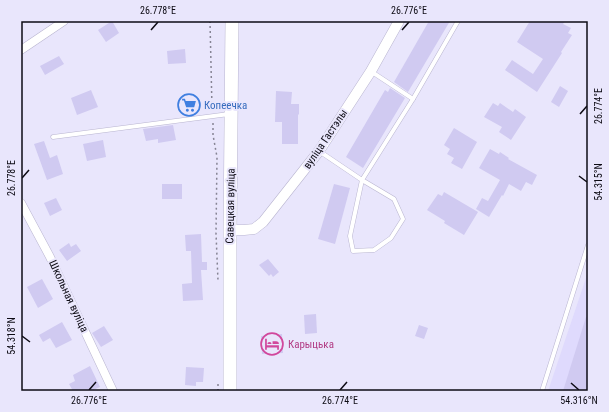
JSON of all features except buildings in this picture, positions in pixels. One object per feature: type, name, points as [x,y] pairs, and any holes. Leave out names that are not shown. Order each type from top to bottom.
[{"type":"main road","name":"Савецкая вуліца","points":[[230,391],[232,21]]},
{"type":"street","points":[[21,50],[64,21]]},
{"type":"street","name":"вуліца Гастэлы","points":[[230,230],[254,229],[263,222],[319,151],[370,71],[399,21]]},
{"type":"street","name":"Школьная вуліца","points":[[21,203],[50,257],[113,391]]},
{"type":"lane","points":[[319,151],[362,180],[394,200],[403,219],[391,238],[374,250],[353,251],[350,236],[362,180],[413,99],[458,21]]},
{"type":"lane","points":[[370,71],[413,99]]},
{"type":"lane","points":[[54,137],[231,114]]},
{"type":"lane","points":[[542,391],[588,245]]},
{"type":"path","points":[[210,21],[213,135],[216,157],[218,285]]},
{"type":"path","points":[[218,376],[218,391]]},
{"type":"shaded area","points":[[588,272],[588,391],[548,391]]},
{"type":"place","name":"Копеечка","points":[[189,105]]},
{"type":"place","name":"Карыцька","points":[[272,344]]}]
